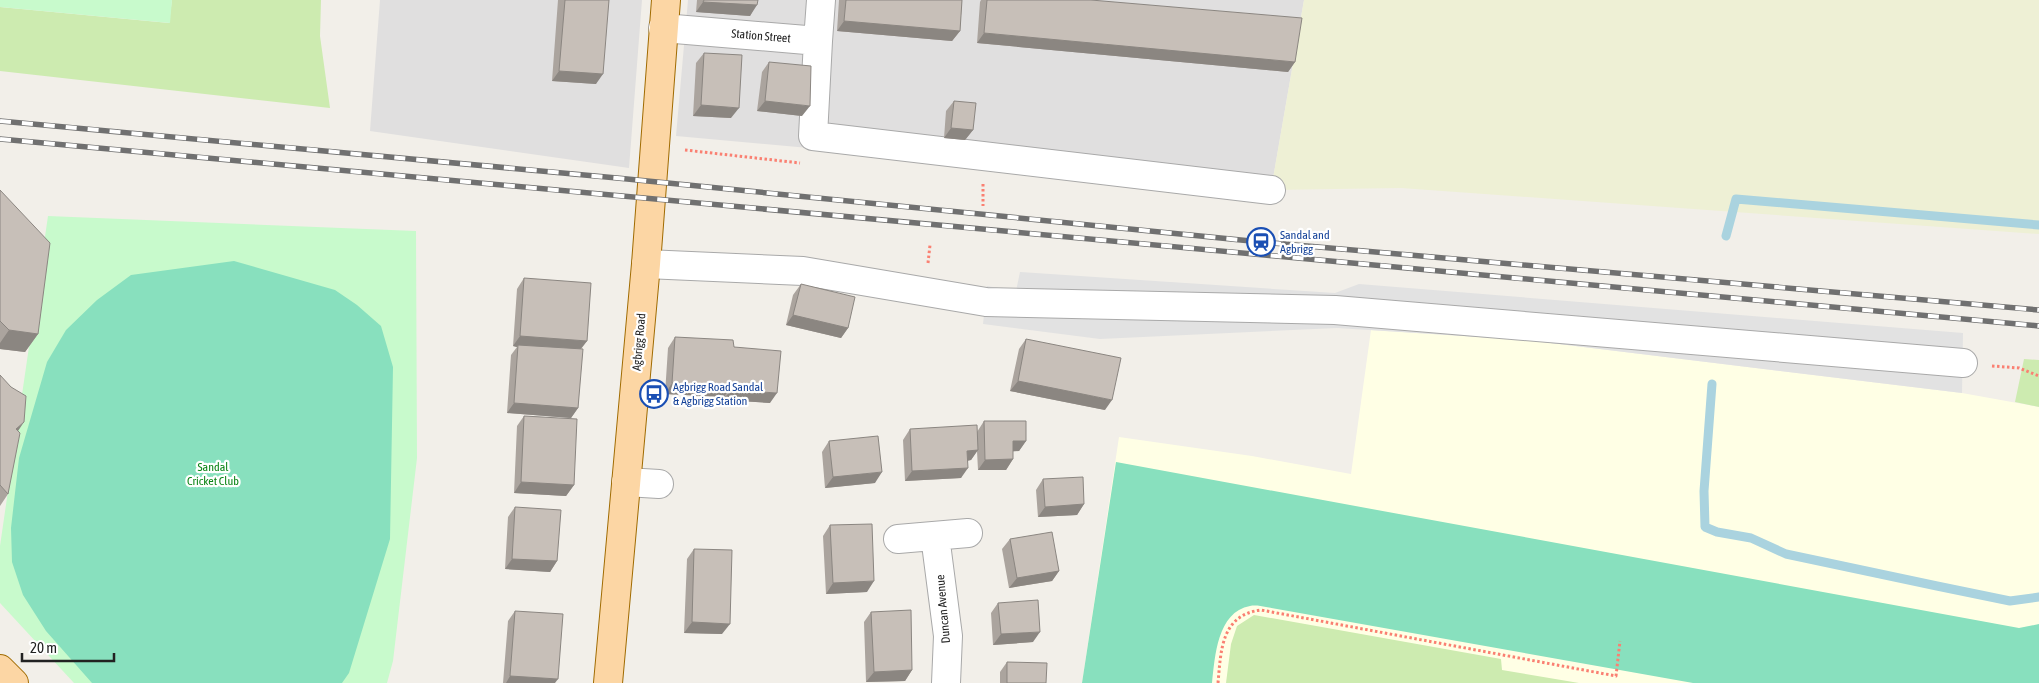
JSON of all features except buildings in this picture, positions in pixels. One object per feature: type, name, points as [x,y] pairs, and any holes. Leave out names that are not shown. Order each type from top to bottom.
[{"type":"main road","name":"Agbrigg Road","points":[[608,683],[646,264],[666,0]]},
{"type":"main road","points":[[0,669],[14,683]]},
{"type":"street","points":[[821,0],[813,136],[1271,190]]},
{"type":"street","name":"Station Street","points":[[663,28],[818,41]]},
{"type":"street","points":[[646,264],[803,271],[986,302],[1335,310],[1964,364]]},
{"type":"street","points":[[626,482],[660,484]]},
{"type":"street","points":[[898,539],[968,533]]},
{"type":"street","name":"Duncan Avenue","points":[[935,536],[948,636],[946,683]]},
{"type":"path","points":[[2019,368],[2039,376]]},
{"type":"path","points":[[1218,683],[1226,633],[1235,621],[1247,612],[1261,610],[1616,676],[1620,641]]},
{"type":"shaded area","points":[[380,0],[642,0],[629,168],[370,131]]},
{"type":"shaded area","points":[[688,0],[1304,0],[1271,190],[676,136]]},
{"type":"shaded area","points":[[1304,0],[2039,0],[2039,234],[1401,188],[1271,190]]},
{"type":"shaded area","points":[[1020,272],[1335,293],[1359,284],[1963,333],[1962,393],[1526,340],[1337,328],[1100,339],[983,324],[987,286],[1016,291]]},
{"type":"shaded area","points":[[1371,330],[1526,340],[1962,393],[2039,407],[2039,683],[1082,683],[1119,437],[1252,456],[1351,474]]},
{"type":"green space","points":[[0,0],[172,0],[170,23],[0,7]]},
{"type":"green space","points":[[172,0],[321,0],[320,36],[330,108],[0,71],[0,7],[169,23]]},
{"type":"green space","name":"Sandal Cricket Club","points":[[48,216],[416,231],[417,458],[393,661],[387,683],[74,683],[0,603],[0,546]]},
{"type":"green space","name":"Sandal Cricket Club","points":[[234,261],[335,290],[357,305],[381,326],[393,367],[390,539],[349,673],[342,683],[92,683],[46,631],[23,595],[12,562],[11,528],[19,458],[47,362],[66,330],[97,300],[131,275]]},
{"type":"green space","points":[[2024,359],[2039,360],[2039,407],[2015,402]]},
{"type":"green space","points":[[1116,462],[2019,628],[2039,624],[2039,683],[1693,683],[1250,606],[1239,610],[1224,626],[1217,649],[1212,683],[1082,683]]},
{"type":"green space","points":[[1254,615],[1501,659],[1502,670],[1579,683],[1226,683],[1231,644],[1237,626]]},
{"type":"waterway","points":[[1726,236],[1736,199],[2039,225]]},
{"type":"waterway","points":[[1712,384],[1704,491],[1705,527],[1717,532],[1751,538],[1786,554],[1937,586],[2010,601],[2039,597]]},
{"type":"railway","points":[[0,121],[617,178],[1261,242],[2039,310]]},
{"type":"railway","points":[[0,139],[2039,326]]},
{"type":"place","name":"Sandal and Agbrigg","points":[[1261,242]]},
{"type":"place","name":"Agbrigg Road Sandal & Agbrigg Station","points":[[654,394]]}]
